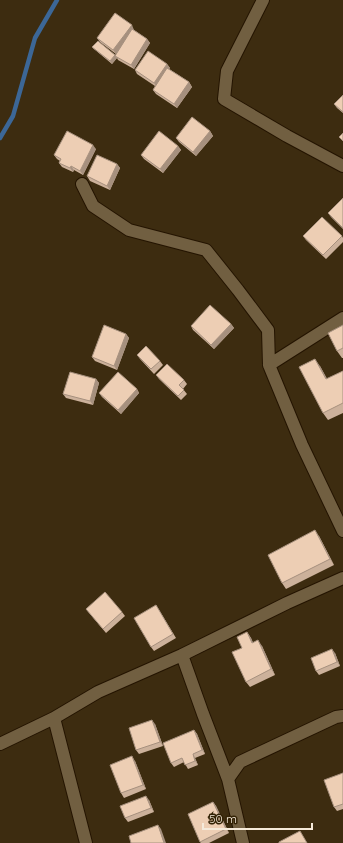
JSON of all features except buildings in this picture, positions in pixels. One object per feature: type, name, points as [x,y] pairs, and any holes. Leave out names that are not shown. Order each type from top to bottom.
[{"type":"street","points":[[263,0],[227,71],[224,99],[287,136],[343,166]]},
{"type":"street","points":[[82,184],[93,206],[129,230],[206,250],[238,290],[268,330],[270,365],[302,445],[343,531]]},
{"type":"street","points":[[270,365],[343,318]]},
{"type":"street","points":[[0,744],[54,718],[98,692],[182,655],[287,603],[343,578]]},
{"type":"street","points":[[182,655],[228,779],[243,843]]},
{"type":"street","points":[[228,779],[240,762],[336,717],[343,716]]},
{"type":"street","points":[[54,718],[86,843]]},
{"type":"waterway","points":[[0,138],[13,116],[35,38],[57,0]]}]
